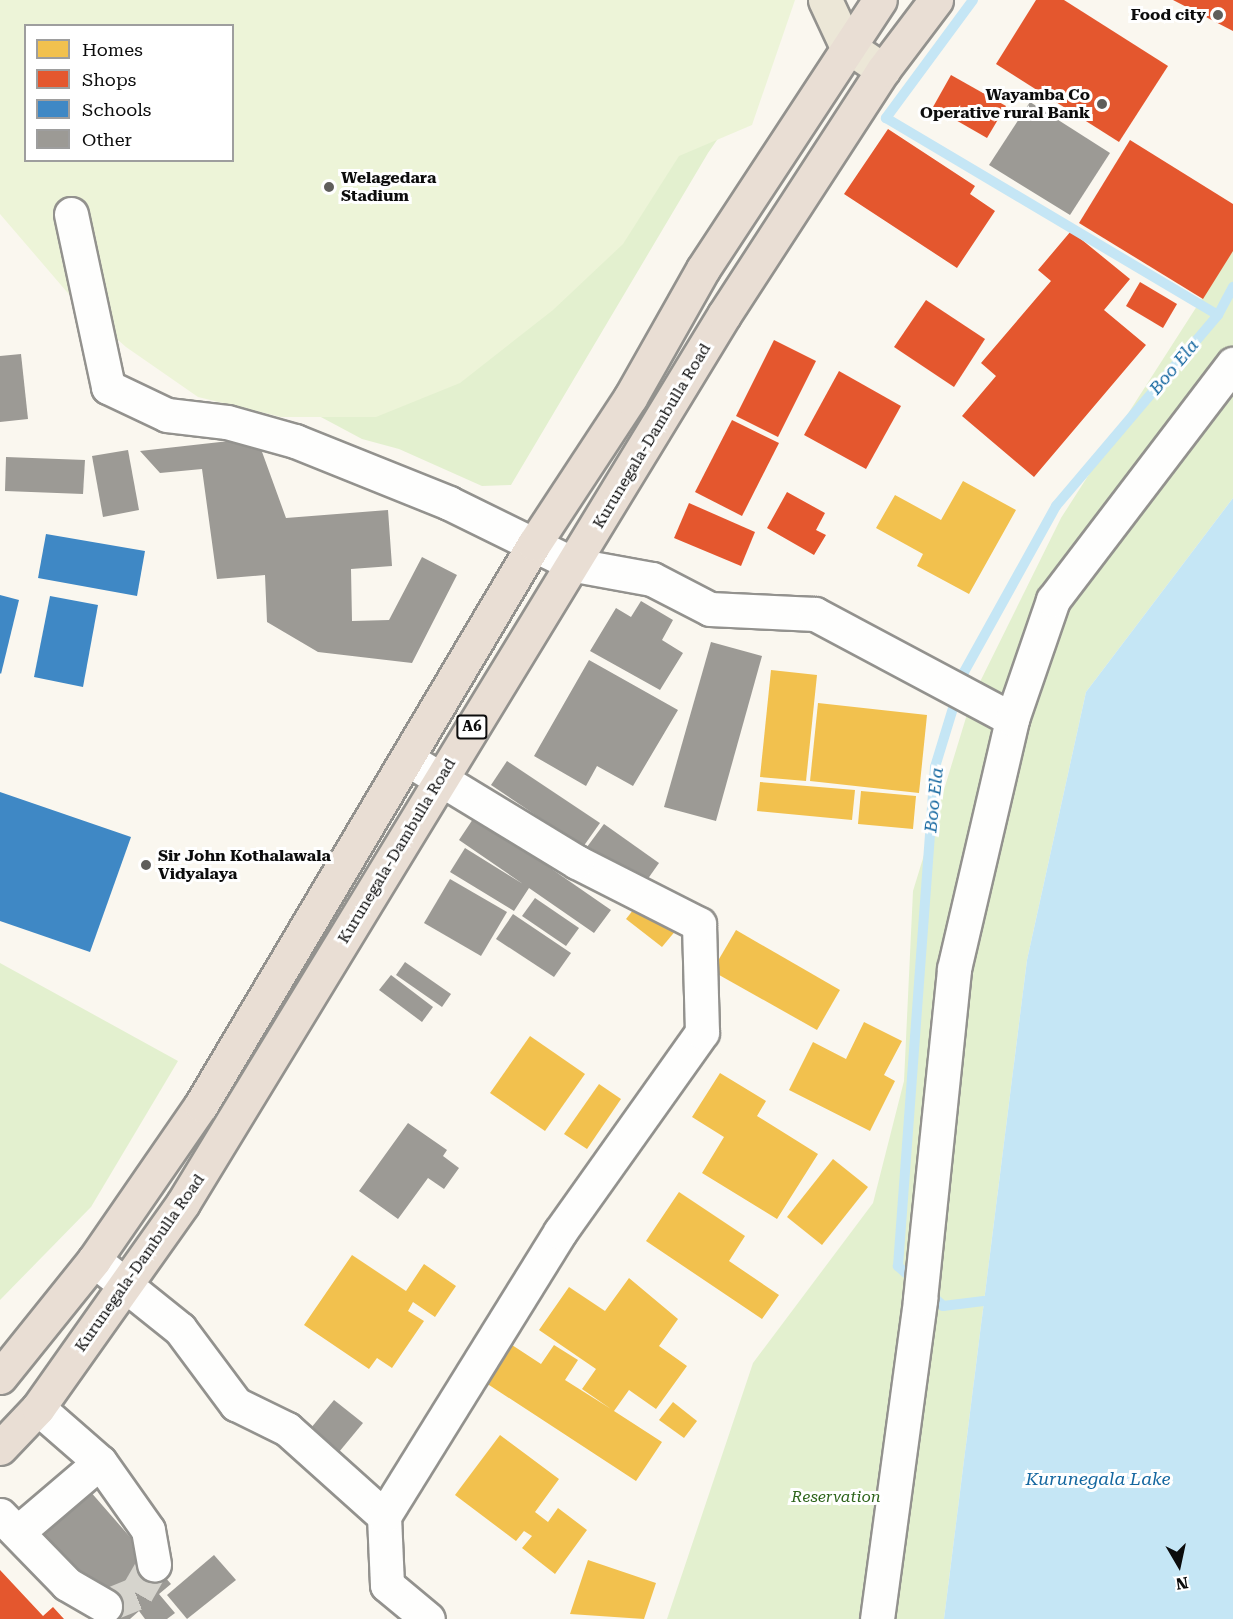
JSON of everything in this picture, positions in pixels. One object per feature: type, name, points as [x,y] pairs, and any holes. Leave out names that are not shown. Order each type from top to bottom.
[{"type":"highway","name":"A6","points":[[0,1377],[94,1260],[201,1105],[409,760],[534,544],[846,45],[880,0]]},
{"type":"highway","name":"Kurunegala-Dambulla Road","points":[[0,1448],[38,1407],[129,1283],[235,1123],[441,777],[575,565],[724,315],[883,70],[936,0]]},
{"type":"main road","points":[[825,0],[846,45],[883,70]]},
{"type":"street","points":[[71,214],[108,387],[167,415],[227,422],[295,441],[449,502],[575,565],[652,579],[710,609],[815,615],[1012,719]]},
{"type":"street","points":[[876,1619],[921,1285],[954,969],[1012,719],[1053,600],[1233,364]]},
{"type":"street","points":[[409,760],[441,777],[577,862],[699,924],[702,1032],[560,1232],[384,1516],[387,1585],[428,1619]]},
{"type":"street","points":[[94,1260],[129,1283],[180,1329],[236,1404],[287,1429],[384,1516]]},
{"type":"street","points":[[38,1407],[100,1462],[148,1530],[154,1564]]},
{"type":"street","points":[[100,1462],[9,1523],[67,1584],[105,1606]]},
{"type":"green space","name":"Welagedara Stadium","points":[[0,0],[795,0],[752,125],[679,156],[623,244],[553,310],[460,383],[376,417],[281,417],[198,397],[126,347],[79,306],[0,214]]},
{"type":"green space","points":[[766,69],[708,153],[511,485],[482,486],[399,449],[362,439],[229,368],[676,150]]},
{"type":"green space","name":"Reservation","points":[[1233,250],[1233,498],[1086,692],[1027,960],[944,1619],[667,1619],[753,1363],[873,1203],[904,1081],[913,891],[972,698],[1061,518]]},
{"type":"green space","points":[[0,963],[178,1061],[91,1207],[0,1300]]},
{"type":"water","name":"Kurunegala Lake","points":[[1233,498],[1233,1619],[944,1619],[1027,960],[1086,692]]},
{"type":"building: Homes","points":[[963,481],[1016,510],[969,594],[917,566],[923,554],[876,528],[895,495],[941,520]]},
{"type":"building: Homes","points":[[771,670],[817,675],[806,781],[760,777]]},
{"type":"building: Homes","points":[[818,703],[927,715],[919,793],[810,781]]},
{"type":"building: Homes","points":[[760,782],[855,790],[852,820],[757,811]]},
{"type":"building: Homes","points":[[861,791],[916,796],[913,829],[858,824]]},
{"type":"building: Homes","points":[[641,900],[677,929],[662,947],[626,919]]},
{"type":"building: Homes","points":[[736,930],[840,990],[817,1030],[712,971]]},
{"type":"building: Homes","points":[[864,1022],[902,1041],[884,1075],[895,1081],[870,1131],[789,1090],[813,1042],[846,1059]]},
{"type":"building: Homes","points":[[530,1036],[585,1074],[545,1131],[490,1093]]},
{"type":"building: Homes","points":[[720,1073],[766,1101],[757,1116],[818,1154],[777,1219],[702,1173],[724,1137],[692,1117]]},
{"type":"building: Homes","points":[[599,1084],[621,1099],[587,1149],[564,1134]]},
{"type":"building: Homes","points":[[833,1159],[868,1187],[822,1245],[787,1217]]},
{"type":"building: Homes","points":[[679,1192],[745,1236],[729,1261],[779,1295],[762,1319],[646,1241]]},
{"type":"building: Homes","points":[[352,1255],[406,1291],[424,1264],[456,1286],[435,1317],[413,1302],[408,1311],[424,1321],[392,1368],[377,1358],[369,1369],[304,1325]]},
{"type":"building: Homes","points":[[629,1278],[678,1319],[659,1346],[687,1366],[656,1409],[629,1390],[614,1411],[662,1442],[636,1481],[486,1383],[512,1345],[541,1364],[554,1345],[578,1360],[565,1380],[611,1409],[582,1389],[596,1369],[539,1330],[569,1287],[605,1311]]},
{"type":"building: Homes","points":[[673,1402],[697,1421],[684,1438],[659,1420]]},
{"type":"building: Homes","points":[[500,1435],[559,1479],[535,1512],[548,1522],[558,1508],[587,1530],[555,1574],[522,1548],[532,1536],[524,1531],[516,1541],[455,1495]]},
{"type":"building: Homes","points":[[588,1560],[656,1583],[644,1619],[570,1614]]},
{"type":"building: Shops","name":"Wayamba Co Operative rural Bank","points":[[1036,0],[1064,0],[1168,66],[1119,142],[996,64]]},
{"type":"building: Shops","name":"Food city","points":[[1173,0],[1233,0],[1233,31]]},
{"type":"building: Shops","points":[[951,75],[1006,106],[987,138],[933,107]]},
{"type":"building: Shops","points":[[888,129],[975,186],[970,194],[995,211],[957,268],[844,194]]},
{"type":"building: Shops","points":[[1130,140],[1233,204],[1233,251],[1203,299],[1079,223]]},
{"type":"building: Shops","points":[[1071,231],[1130,279],[1104,310],[1146,345],[1034,477],[962,416],[996,376],[981,363],[1051,281],[1038,270]]},
{"type":"building: Shops","points":[[1140,282],[1177,304],[1163,328],[1126,306]]},
{"type":"building: Shops","points":[[926,300],[985,339],[954,387],[894,347]]},
{"type":"building: Shops","points":[[774,340],[816,361],[778,437],[736,416]]},
{"type":"building: Shops","points":[[839,371],[901,406],[866,469],[804,435]]},
{"type":"building: Shops","points":[[732,420],[779,443],[742,516],[695,492]]},
{"type":"building: Shops","points":[[787,492],[825,513],[816,530],[826,535],[814,555],[767,528]]},
{"type":"building: Shops","points":[[689,503],[755,532],[741,566],[674,538]]},
{"type":"building: Shops","points":[[0,1570],[43,1616],[53,1607],[64,1619],[0,1619]]},
{"type":"building: Schools","points":[[46,534],[145,551],[137,596],[38,578]]},
{"type":"building: Schools","points":[[0,595],[19,600],[1,674],[0,673]]},
{"type":"building: Schools","points":[[50,596],[98,605],[83,687],[34,677]]},
{"type":"building: Schools","points":[[0,792],[131,837],[90,952],[0,921]]},
{"type":"building: Other","points":[[1030,102],[1110,153],[1070,215],[989,165]]},
{"type":"building: Other","points":[[21,354],[28,419],[0,422],[0,356]]},
{"type":"building: Other","points":[[257,438],[286,518],[388,510],[392,566],[351,569],[352,621],[389,620],[422,557],[457,575],[412,663],[318,652],[267,622],[265,575],[217,579],[202,469],[160,473],[140,451]]},
{"type":"building: Other","points":[[128,450],[139,510],[103,517],[92,456]]},
{"type":"building: Other","points":[[6,457],[85,460],[83,494],[5,491]]},
{"type":"building: Other","points":[[641,601],[673,620],[662,640],[683,653],[660,690],[590,651],[616,608],[631,617]]},
{"type":"building: Other","points":[[711,642],[762,656],[716,821],[664,807]]},
{"type":"building: Other","points":[[589,660],[678,710],[633,786],[597,766],[586,786],[534,756]]},
{"type":"building: Other","points":[[507,761],[600,823],[583,847],[491,785]]},
{"type":"building: Other","points":[[475,816],[611,910],[594,933],[529,888],[514,911],[450,872],[465,848],[523,884],[459,840]]},
{"type":"building: Other","points":[[604,824],[659,863],[640,890],[584,851]]},
{"type":"building: Other","points":[[450,879],[507,912],[481,956],[424,923]]},
{"type":"building: Other","points":[[535,898],[579,928],[566,946],[522,916]]},
{"type":"building: Other","points":[[513,914],[571,953],[554,977],[496,939]]},
{"type":"building: Other","points":[[405,962],[451,994],[442,1007],[396,975]]},
{"type":"building: Other","points":[[391,975],[433,1007],[422,1022],[379,990]]},
{"type":"building: Other","points":[[408,1123],[447,1150],[443,1156],[459,1168],[444,1189],[428,1178],[398,1219],[359,1191]]},
{"type":"building: Other","points":[[334,1400],[363,1423],[339,1452],[311,1428]]},
{"type":"building: Other","points":[[89,1490],[171,1584],[159,1594],[175,1613],[167,1619],[145,1619],[139,1611],[130,1619],[116,1619],[40,1532]]},
{"type":"building: Other","points":[[214,1555],[236,1580],[187,1619],[167,1595]]},
{"type":"waterway","points":[[973,0],[886,118],[1218,315]]},
{"type":"waterway","name":"Boo Ela","points":[[915,1281],[898,1266],[935,767],[964,672],[1056,506],[1218,315],[1233,287]]},
{"type":"waterway","name":"Boo Ela","points":[[927,1291],[943,1306],[984,1301]]},
{"type":"tunnel","points":[[105,1606],[137,1593],[154,1564]]},
{"type":"place","name":"Food city","points":[[1218,15]]},
{"type":"place","name":"Wayamba Co Operative rural Bank","points":[[1102,104]]},
{"type":"place","name":"Welagedara Stadium","points":[[329,187]]},
{"type":"place","name":"Sir John Kothalawala Vidyalaya","points":[[146,865]]}]
